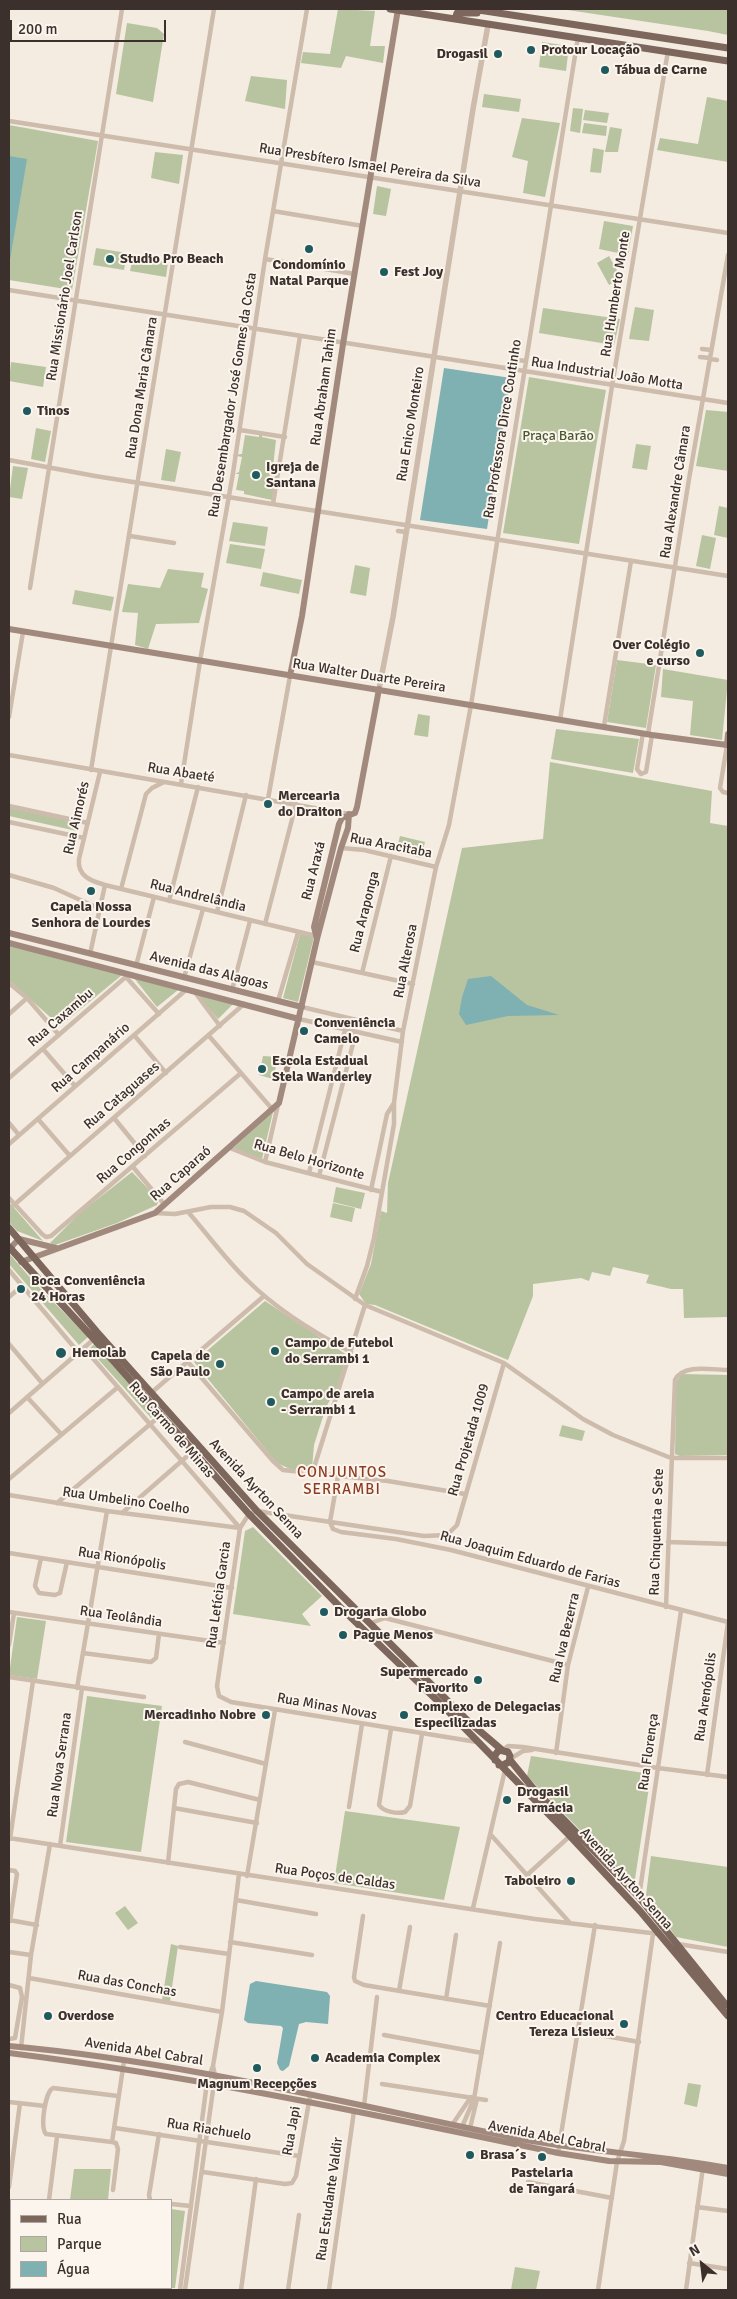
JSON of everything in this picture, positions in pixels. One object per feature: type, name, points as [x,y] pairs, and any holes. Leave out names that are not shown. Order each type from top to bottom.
[{"type":"main road","points":[[395,9],[728,61]]},
{"type":"main road","name":"Rua Abraham Tahim","points":[[290,676],[313,568],[317,512],[342,344],[371,178],[395,9]]},
{"type":"main road","points":[[472,9],[728,48]]},
{"type":"main road","points":[[455,18],[457,13],[460,12],[488,14],[494,12]]},
{"type":"main road","name":"Rua Walter Duarte Pereira","points":[[9,629],[560,720],[727,745]]},
{"type":"main road","name":"Rua Enico Monteiro","points":[[349,817],[355,813],[357,807],[379,689]]},
{"type":"main road","points":[[727,745],[728,736]]},
{"type":"main road","name":"Rua Araxá","points":[[317,937],[314,929],[315,922],[336,834],[341,820],[349,817]]},
{"type":"main road","name":"Rua Araxá","points":[[279,1103],[317,937],[349,817]]},
{"type":"main road","points":[[336,834],[344,837]]},
{"type":"main road","name":"Avenida das Alagoas","points":[[9,933],[302,1007]]},
{"type":"main road","name":"Avenida das Alagoas","points":[[9,943],[127,976],[143,978],[299,1019]]},
{"type":"main road","points":[[143,978],[145,968]]},
{"type":"main road","points":[[215,996],[217,986]]},
{"type":"main road","name":"Rua Caparaó","points":[[21,1262],[155,1213],[279,1103]]},
{"type":"main road","name":"Avenida Ayrton Senna","points":[[9,1228],[32,1257],[257,1511],[371,1623],[465,1724],[479,1743],[570,1836],[728,2016]]},
{"type":"main road","points":[[10,1248],[19,1240],[56,1248]]},
{"type":"main road","name":"Avenida Ayrton Senna","points":[[10,1248],[94,1339],[192,1452],[249,1514],[465,1724],[495,1745],[505,1748],[510,1759],[532,1787],[638,1897],[728,2008]]},
{"type":"main road","points":[[205,1466],[211,1460]]},
{"type":"main road","points":[[505,1748],[496,1754],[500,1765],[506,1765],[510,1759]]},
{"type":"main road","name":"Avenida Abel Cabral","points":[[9,2046],[21,2051],[212,2075],[354,2111],[363,2110],[470,2128],[559,2150],[621,2152],[703,2166],[728,2174]]},
{"type":"main road","name":"Avenida Abel Cabral","points":[[9,2053],[21,2051]]},
{"type":"main road","name":"Avenida Abel Cabral","points":[[123,2064],[214,2084],[309,2099],[617,2162],[652,2161],[728,2168]]},
{"type":"street","name":"Rua Missionário Joel Carlson","points":[[30,588],[122,9]]},
{"type":"street","name":"Rua Dona Maria Câmara","points":[[91,770],[214,9]]},
{"type":"street","name":"Rua Desembargador José Gomes da Costa","points":[[181,784],[307,9]]},
{"type":"street","name":"Rua Enico Monteiro","points":[[379,689],[407,529],[488,25]]},
{"type":"street","name":"Rua Professora Dirce Coutinho","points":[[449,825],[471,705],[496,538],[578,37]]},
{"type":"street","name":"Rua Humberto Monte","points":[[560,720],[612,386],[668,51]]},
{"type":"street","name":"Rua Presbítero Ismael Pereira da Silva","points":[[9,121],[728,233]]},
{"type":"street","points":[[273,211],[363,226]]},
{"type":"street","name":"Rua Alexandre Câmara","points":[[648,734],[728,255]]},
{"type":"street","points":[[265,259],[355,274]]},
{"type":"street","name":"Rua Industrial João Motta","points":[[9,290],[728,404]]},
{"type":"street","points":[[273,504],[300,336]]},
{"type":"street","points":[[702,349],[711,350]]},
{"type":"street","points":[[700,357],[717,360]]},
{"type":"street","points":[[517,360],[526,361]]},
{"type":"street","points":[[240,430],[285,437]]},
{"type":"street","points":[[9,460],[273,504],[407,529],[496,538],[728,576]]},
{"type":"street","points":[[398,531],[407,529]]},
{"type":"street","points":[[130,536],[174,543]]},
{"type":"street","points":[[604,726],[631,560]]},
{"type":"street","points":[[9,717],[23,632]]},
{"type":"street","name":"Rua Abraham Tahim","points":[[268,799],[290,676]]},
{"type":"street","points":[[648,734],[646,772],[640,774],[637,769],[648,734]]},
{"type":"street","points":[[727,745],[721,790],[728,793]]},
{"type":"street","name":"Rua Abaeté","points":[[9,756],[246,795],[296,804],[349,817]]},
{"type":"street","name":"Rua Aimorés","points":[[79,869],[79,859],[100,772]]},
{"type":"street","points":[[121,889],[146,794],[152,788],[165,781]]},
{"type":"street","points":[[168,901],[198,787]]},
{"type":"street","points":[[217,912],[246,795]]},
{"type":"street","points":[[265,924],[296,804]]},
{"type":"street","points":[[9,806],[88,823]]},
{"type":"street","points":[[9,822],[84,838]]},
{"type":"street","name":"Rua Alterosa","points":[[355,1299],[367,1266],[382,1192],[395,1117],[394,1103],[403,1031],[436,866],[449,825]]},
{"type":"street","name":"Rua Aracitaba","points":[[340,848],[364,850],[436,866]]},
{"type":"street","name":"Rua Araponga","points":[[362,973],[391,856]]},
{"type":"street","name":"Rua Andrelândia","points":[[79,869],[88,879],[105,885],[317,937]]},
{"type":"street","points":[[9,875],[54,888],[100,909]]},
{"type":"street","points":[[90,954],[105,885]]},
{"type":"street","points":[[136,966],[154,897]]},
{"type":"street","points":[[184,978],[203,909]]},
{"type":"street","points":[[232,990],[250,921]]},
{"type":"street","points":[[278,1001],[298,932]]},
{"type":"street","points":[[312,962],[413,984]]},
{"type":"street","points":[[127,976],[159,1014]]},
{"type":"street","name":"Rua Caxambu","points":[[9,1078],[127,976]]},
{"type":"street","points":[[9,983],[27,998],[59,1035]]},
{"type":"street","points":[[190,990],[220,1026]]},
{"type":"street","name":"Rua Campanário","points":[[9,1144],[159,1014],[190,990]]},
{"type":"street","points":[[9,1014],[27,998]]},
{"type":"street","name":"Rua Cataguases","points":[[14,1204],[244,1004]]},
{"type":"street","name":"Avenida das Alagoas","points":[[302,1007],[403,1031]]},
{"type":"street","name":"Avenida das Alagoas","points":[[299,1019],[402,1042]]},
{"type":"street","points":[[309,1174],[345,1030]]},
{"type":"street","points":[[319,1176],[356,1032]]},
{"type":"street","points":[[134,1036],[166,1073]]},
{"type":"street","points":[[209,1036],[272,1110]]},
{"type":"street","points":[[43,1049],[75,1086]]},
{"type":"street","name":"Rua Congonhas","points":[[14,1204],[39,1231],[46,1237],[51,1236],[241,1073]]},
{"type":"street","points":[[265,1162],[279,1103]]},
{"type":"street","name":"Rua Alterosa","points":[[371,1190],[387,1114],[394,1103]]},
{"type":"street","points":[[114,1118],[145,1156]]},
{"type":"street","points":[[38,1119],[70,1156]]},
{"type":"street","points":[[9,1123],[19,1135]]},
{"type":"street","name":"Rua Belo Horizonte","points":[[230,1148],[265,1162],[382,1192]]},
{"type":"street","points":[[133,1166],[164,1204]]},
{"type":"street","points":[[9,1198],[14,1204]]},
{"type":"street","points":[[155,1213],[189,1213],[211,1207],[230,1207],[244,1211],[276,1233],[307,1264],[355,1299],[365,1305],[504,1363],[583,1419],[613,1435],[671,1458],[728,1458]]},
{"type":"street","points":[[189,1213],[244,1278],[264,1296],[314,1332],[351,1352]]},
{"type":"street","points":[[9,1270],[78,1352]]},
{"type":"street","points":[[9,1297],[22,1286]]},
{"type":"street","points":[[152,1393],[264,1296]]},
{"type":"street","points":[[312,1474],[365,1305]]},
{"type":"street","points":[[9,1413],[94,1339]]},
{"type":"street","points":[[9,1344],[42,1383]]},
{"type":"street","name":"Rua Carmo de Minas","points":[[84,1348],[240,1528]]},
{"type":"street","points":[[188,1362],[276,1465],[286,1471],[338,1476],[465,1494]]},
{"type":"street","name":"Rua Projetada 1009","points":[[457,1524],[504,1363]]},
{"type":"street","name":"Rua Cinquenta e Sete","points":[[666,1607],[671,1458],[676,1380],[679,1373],[695,1369],[728,1370]]},
{"type":"street","points":[[9,1479],[118,1386]]},
{"type":"street","points":[[27,1397],[61,1434]]},
{"type":"street","points":[[57,1503],[161,1415]]},
{"type":"street","points":[[122,1513],[192,1452]]},
{"type":"street","points":[[330,1522],[338,1476]]},
{"type":"street","name":"Rua Umbelino Coelho","points":[[9,1495],[107,1511],[240,1528]]},
{"type":"street","name":"Rua Nova Serrana","points":[[60,1846],[87,1624],[107,1511]]},
{"type":"street","name":"Rua Joaquim Eduardo de Farias","points":[[249,1514],[257,1511],[435,1536],[447,1534],[457,1524]]},
{"type":"street","name":"Rua Letícia Garcia","points":[[218,1681],[219,1656],[224,1643],[240,1528],[249,1514]]},
{"type":"street","name":"Rua Joaquim Eduardo de Farias","points":[[330,1522],[333,1529],[341,1532],[396,1539],[451,1550],[728,1622]]},
{"type":"street","points":[[668,1542],[728,1544]]},
{"type":"street","name":"Rua Rionópolis","points":[[9,1553],[232,1588]]},
{"type":"street","points":[[41,1558],[35,1586],[39,1593],[55,1595],[60,1593],[66,1562]]},
{"type":"street","name":"Rua Iva Bezerra","points":[[556,1753],[570,1653],[588,1587]]},
{"type":"street","name":"Rua Florença","points":[[638,1897],[681,1611]]},
{"type":"street","name":"Rua Teolândia","points":[[9,1644],[11,1612],[224,1643]]},
{"type":"street","points":[[371,1623],[385,1618],[568,1665]]},
{"type":"street","name":"Rua Arenópolis","points":[[707,1775],[728,1622]]},
{"type":"street","points":[[83,1653],[151,1662],[156,1658],[159,1634]]},
{"type":"street","points":[[570,1653],[576,1654]]},
{"type":"street","points":[[665,1664],[672,1665]]},
{"type":"street","points":[[9,1677],[144,1698]]},
{"type":"street","points":[[9,1838],[33,1681]]},
{"type":"street","name":"Rua Minas Novas","points":[[218,1681],[219,1696],[231,1702],[247,1706],[479,1743]]},
{"type":"street","points":[[247,1706],[248,1699]]},
{"type":"street","points":[[247,1876],[275,1710]]},
{"type":"street","points":[[349,1807],[362,1724]]},
{"type":"street","points":[[460,1739],[465,1724]]},
{"type":"street","points":[[391,1729],[379,1805],[381,1808],[398,1813],[407,1811],[412,1799],[422,1734]]},
{"type":"street","points":[[185,1742],[266,1764]]},
{"type":"street","points":[[505,1748],[539,1750],[707,1775],[728,1776]]},
{"type":"street","points":[[510,1759],[523,1751],[539,1750]]},
{"type":"street","points":[[473,1908],[491,1835],[500,1765]]},
{"type":"street","points":[[168,1863],[177,1786],[184,1782],[260,1800]]},
{"type":"street","points":[[174,1808],[256,1823]]},
{"type":"street","points":[[491,1835],[570,1922]]},
{"type":"street","points":[[526,1875],[570,1836]]},
{"type":"street","name":"Rua Poços de Caldas","points":[[9,1838],[240,1875],[656,1934]]},
{"type":"street","points":[[21,2051],[31,1955],[50,1844]]},
{"type":"street","points":[[9,1870],[15,1871],[17,1874],[9,1920],[37,1925]]},
{"type":"street","points":[[185,2290],[203,2172],[214,2084],[213,2066],[238,1900],[240,1875]]},
{"type":"street","points":[[238,1900],[316,1914]]},
{"type":"street","points":[[364,1916],[354,1980],[364,1985],[490,2006]]},
{"type":"street","points":[[559,2150],[596,1925]]},
{"type":"street","points":[[399,1991],[410,1927]]},
{"type":"street","points":[[598,2290],[617,2162],[624,2142],[656,1934]]},
{"type":"street","points":[[446,1999],[456,1935]]},
{"type":"street","points":[[232,1942],[312,1955]]},
{"type":"street","points":[[470,2128],[500,1943]]},
{"type":"street","points":[[678,1944],[728,1952]]},
{"type":"street","points":[[180,1947],[229,1954]]},
{"type":"street","points":[[9,1952],[31,1955]]},
{"type":"street","name":"Rua das Conchas","points":[[29,1978],[222,2012]]},
{"type":"street","points":[[9,1985],[20,1988],[22,1997],[15,2038],[9,2039]]},
{"type":"street","points":[[363,2110],[377,1997]]},
{"type":"street","points":[[578,2031],[639,2042]]},
{"type":"street","points":[[384,2035],[482,2053]]},
{"type":"street","points":[[112,2142],[123,2064]]},
{"type":"street","points":[[180,2290],[207,2082],[212,2075]]},
{"type":"street","points":[[382,2084],[486,2100]]},
{"type":"street","points":[[113,2190],[118,2149],[116,2143],[57,2137],[46,2134],[43,2130],[49,2089],[118,2096]]},
{"type":"street","name":"Rua Japi","points":[[256,2179],[289,2184],[294,2180],[309,2099]]},
{"type":"street","points":[[452,2125],[474,2099]]},
{"type":"street","points":[[462,2127],[474,2099]]},
{"type":"street","points":[[9,2102],[45,2106]]},
{"type":"street","points":[[9,2187],[20,2103]]},
{"type":"street","name":"Rua Estudante Valdir","points":[[329,2290],[354,2111]]},
{"type":"street","name":"Rua Riachuelo","points":[[115,2128],[299,2156]]},
{"type":"street","points":[[150,2199],[158,2134]]},
{"type":"street","points":[[49,2199],[57,2137]]},
{"type":"street","points":[[686,2290],[703,2166]]},
{"type":"street","points":[[203,2172],[256,2179],[241,2290]]},
{"type":"street","points":[[528,2182],[612,2198]]},
{"type":"street","points":[[172,2204],[191,2206]]},
{"type":"street","points":[[697,2207],[728,2211]]},
{"type":"street","points":[[288,2290],[299,2215]]},
{"type":"street","points":[[689,2263],[728,2269]]},
{"type":"green space","points":[[338,9],[375,11],[370,46],[385,46],[383,63],[346,56],[341,68],[301,63],[303,52],[330,54]]},
{"type":"green space","points":[[561,9],[728,9],[728,35],[708,31]]},
{"type":"green space","points":[[127,23],[157,28],[164,34],[153,102],[116,94]]},
{"type":"green space","points":[[542,42],[569,46],[566,71],[539,67]]},
{"type":"green space","points":[[251,76],[287,80],[285,109],[245,101]]},
{"type":"green space","points":[[484,94],[521,99],[519,112],[482,107]]},
{"type":"green space","points":[[707,97],[728,101],[728,162],[657,150],[660,138],[698,144]]},
{"type":"green space","points":[[573,108],[583,109],[580,133],[570,131]]},
{"type":"green space","points":[[585,110],[609,113],[607,123],[583,120]]},
{"type":"green space","points":[[522,118],[560,123],[545,197],[523,193],[528,161],[512,157]]},
{"type":"green space","points":[[584,123],[607,126],[606,136],[582,133]]},
{"type":"green space","points":[[9,125],[98,141],[72,290],[9,280]]},
{"type":"green space","points":[[610,127],[622,129],[618,152],[605,152]]},
{"type":"green space","points":[[593,148],[604,150],[601,173],[590,172]]},
{"type":"green space","points":[[155,152],[183,155],[179,184],[151,178]]},
{"type":"green space","points":[[377,186],[391,189],[386,216],[373,214]]},
{"type":"green space","points":[[604,221],[633,226],[628,255],[599,249]]},
{"type":"green space","name":"Studio Pro Beach","points":[[96,248],[127,253],[124,270],[93,265]]},
{"type":"green space","points":[[609,256],[621,278],[609,285],[597,263]]},
{"type":"green space","points":[[133,257],[168,262],[166,277],[130,271]]},
{"type":"green space","points":[[635,307],[654,310],[649,341],[629,339]]},
{"type":"green space","points":[[543,308],[620,319],[614,345],[539,333]]},
{"type":"green space","points":[[11,362],[46,367],[43,387],[9,381]]},
{"type":"green space","name":"Praça Barão","points":[[529,377],[606,390],[579,544],[503,533]]},
{"type":"green space","points":[[706,410],[728,412],[728,471],[696,466]]},
{"type":"green space","points":[[36,428],[51,431],[45,462],[31,459]]},
{"type":"green space","points":[[259,434],[262,434],[262,437],[276,440],[272,476],[275,477],[272,500],[244,494],[244,491],[236,490],[239,474],[235,474],[239,472],[242,457],[232,455],[242,454],[245,435],[259,437]]},
{"type":"green space","points":[[636,444],[651,446],[647,470],[632,468]]},
{"type":"green space","points":[[166,449],[181,452],[175,482],[161,480]]},
{"type":"green space","points":[[13,466],[28,468],[22,499],[9,497]]},
{"type":"green space","points":[[719,506],[728,508],[728,538],[714,535]]},
{"type":"green space","points":[[233,522],[268,527],[265,546],[229,541]]},
{"type":"green space","points":[[702,535],[716,538],[710,569],[696,566]]},
{"type":"green space","points":[[230,544],[265,549],[261,569],[226,563]]},
{"type":"green space","points":[[355,565],[370,568],[366,596],[350,593]]},
{"type":"green space","points":[[168,569],[204,573],[201,587],[208,589],[199,623],[156,624],[148,649],[135,645],[138,613],[122,612],[128,584],[160,588]]},
{"type":"green space","points":[[263,572],[302,580],[299,594],[260,586]]},
{"type":"green space","points":[[75,590],[114,597],[111,611],[72,604]]},
{"type":"green space","points":[[617,660],[656,665],[646,728],[607,722]]},
{"type":"green space","points":[[663,669],[728,680],[722,740],[690,735],[693,701],[661,697]]},
{"type":"green space","points":[[418,714],[430,716],[428,737],[414,735]]},
{"type":"green space","points":[[556,729],[639,739],[633,773],[551,759]]},
{"type":"green space","points":[[550,762],[712,791],[710,823],[728,826],[728,1317],[684,1318],[683,1289],[671,1289],[646,1283],[649,1275],[613,1267],[610,1276],[592,1272],[589,1281],[581,1278],[533,1284],[533,1296],[508,1360],[375,1305],[366,1304],[359,1294],[371,1264],[381,1211],[387,1213],[388,1183],[462,848],[543,839]]},
{"type":"green space","points":[[9,807],[79,821],[77,831],[9,816]]},
{"type":"green space","points":[[400,836],[425,842],[421,858],[396,852]]},
{"type":"green space","points":[[300,934],[314,937],[298,1002],[283,998]]},
{"type":"green space","points":[[9,943],[122,975],[60,1026],[9,980]]},
{"type":"green space","points":[[134,978],[178,990],[157,1007]]},
{"type":"green space","points":[[198,995],[233,1004],[218,1019]]},
{"type":"green space","points":[[263,1056],[278,1057],[273,1079],[259,1075]]},
{"type":"green space","points":[[273,1112],[262,1159],[232,1149]]},
{"type":"green space","points":[[132,1172],[159,1200],[157,1205],[117,1223],[55,1245],[50,1243],[80,1213]]},
{"type":"green space","points":[[336,1187],[365,1193],[361,1209],[333,1202]]},
{"type":"green space","points":[[9,1202],[43,1241],[17,1231],[9,1222]]},
{"type":"green space","points":[[333,1203],[355,1208],[352,1222],[330,1217]]},
{"type":"green space","points":[[9,1253],[37,1285],[88,1337],[79,1345],[9,1264]]},
{"type":"green space","points":[[265,1301],[347,1355],[337,1388],[326,1407],[314,1445],[312,1468],[309,1471],[290,1469],[277,1463],[194,1362]]},
{"type":"green space","points":[[95,1343],[157,1413],[151,1418],[89,1349]]},
{"type":"green space","points":[[682,1374],[728,1375],[728,1455],[680,1456],[675,1454],[676,1382]]},
{"type":"green space","points":[[562,1425],[585,1431],[582,1441],[559,1436]]},
{"type":"green space","points":[[253,1527],[322,1596],[302,1614],[311,1626],[233,1614],[245,1531]]},
{"type":"green space","points":[[17,1617],[46,1621],[37,1679],[9,1675]]},
{"type":"green space","points":[[87,1696],[162,1706],[141,1852],[66,1842]]},
{"type":"green space","points":[[531,1756],[651,1774],[635,1879],[629,1880],[527,1776]]},
{"type":"green space","points":[[345,1811],[460,1827],[444,1900],[334,1883]]},
{"type":"green space","points":[[651,1856],[728,1867],[728,1947],[676,1937],[646,1895]]},
{"type":"green space","points":[[125,1906],[138,1923],[128,1930],[115,1913]]},
{"type":"green space","points":[[171,1944],[178,1946],[170,2001],[162,2000]]},
{"type":"green space","points":[[688,2083],[701,2085],[697,2107],[684,2104]]},
{"type":"green space","points":[[74,2169],[111,2169],[108,2199],[70,2199]]},
{"type":"green space","points":[[172,2209],[185,2211],[175,2288],[172,2288]]},
{"type":"green space","points":[[515,2267],[540,2271],[536,2290],[511,2290]]},
{"type":"water","points":[[9,156],[27,159],[9,266]]},
{"type":"water","points":[[444,368],[511,378],[487,529],[420,520]]},
{"type":"water","points":[[491,976],[527,1005],[559,1015],[508,1016],[466,1025],[459,1014],[468,979]]},
{"type":"water","points":[[256,1981],[327,1992],[330,1996],[328,2024],[306,2022],[299,2024],[289,2066],[283,2071],[280,2070],[277,2063],[283,2028],[281,2026],[248,2023],[244,2020],[250,1984]]},
{"type":"place","name":"Protour Locação","points":[[531,50]]},
{"type":"place","name":"Drogasil","points":[[498,54]]},
{"type":"place","name":"Tábua de Carne","points":[[605,70]]},
{"type":"place","name":"Condomínio Natal Parque","points":[[309,249]]},
{"type":"place","name":"Studio Pro Beach","points":[[110,259]]},
{"type":"place","name":"Fest Joy","points":[[384,272]]},
{"type":"place","name":"Tinos","points":[[27,411]]},
{"type":"place","name":"Igreja de Santana","points":[[256,475]]},
{"type":"place","name":"Over Colégio e curso","points":[[700,653]]},
{"type":"place","name":"Mercearia do Draiton","points":[[268,804]]},
{"type":"place","name":"Capela Nossa Senhora de Lourdes","points":[[91,891]]},
{"type":"place","name":"Conveniência Camelo","points":[[304,1031]]},
{"type":"place","name":"Escola Estadual Stela Wanderley","points":[[262,1069]]},
{"type":"place","name":"Boca Conveniência 24 Horas","points":[[21,1289]]},
{"type":"place","name":"Campo de Futebol do Serrambi 1","points":[[275,1351]]},
{"type":"place","name":"Hemolab","points":[[61,1353]]},
{"type":"place","name":"Capela de São Paulo","points":[[220,1364]]},
{"type":"place","name":"Campo de areia - Serrambi 1","points":[[271,1402]]},
{"type":"place","name":"Drogaria Globo","points":[[324,1612]]},
{"type":"place","name":"Pague Menos","points":[[343,1635]]},
{"type":"place","name":"Supermercado Favorito","points":[[478,1680]]},
{"type":"place","name":"Mercadinho Nobre","points":[[266,1715]]},
{"type":"place","name":"Complexo de Delegacias Especilizadas","points":[[404,1715]]},
{"type":"place","name":"Drogasil Farmácia","points":[[507,1800]]},
{"type":"place","name":"Taboleiro","points":[[571,1881]]},
{"type":"place","name":"Overdose","points":[[48,2016]]},
{"type":"place","name":"Centro Educacional Tereza Lisieux","points":[[624,2024]]},
{"type":"place","name":"Academia Complex","points":[[315,2058]]},
{"type":"place","name":"Magnum Recepções","points":[[257,2068]]},
{"type":"place","name":"Brasa´s","points":[[470,2155]]},
{"type":"place","name":"Pastelaria de Tangará","points":[[542,2157]]},
{"type":"district","name":"CONJUNTOS SERRAMBI","points":[[342,1482]]}]
